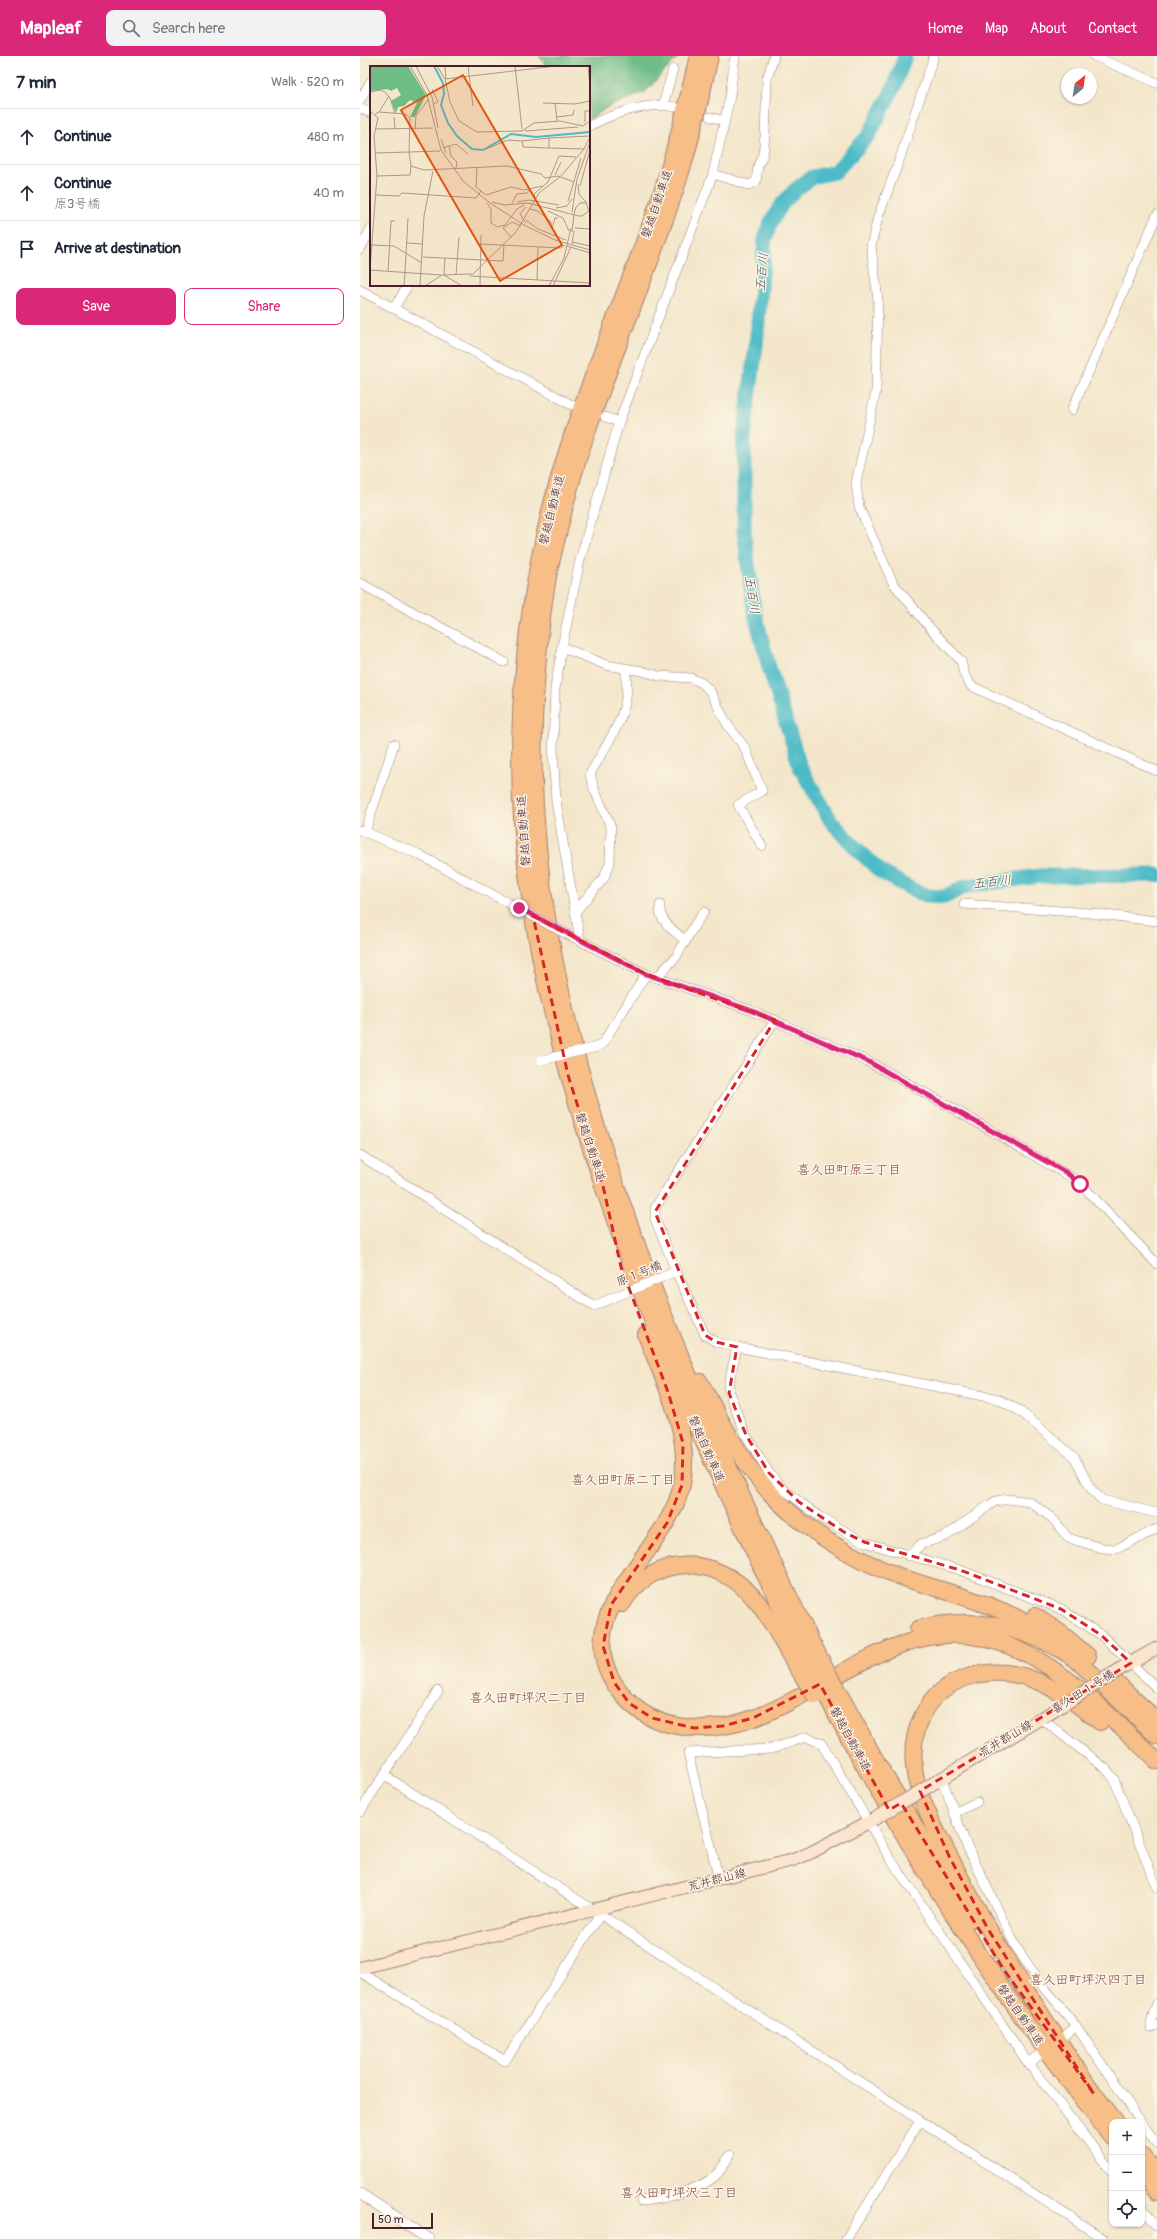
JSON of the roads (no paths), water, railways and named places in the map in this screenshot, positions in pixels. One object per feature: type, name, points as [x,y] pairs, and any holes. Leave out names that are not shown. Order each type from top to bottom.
[{"type":"highway","name":"磐越自動車道","points":[[698,56],[670,169],[593,377],[561,472],[538,570],[525,657],[521,722],[521,777],[523,833],[530,902],[550,1005],[568,1075],[603,1186],[646,1308],[702,1441],[802,1651],[825,1691],[879,1766],[957,1897],[1022,1996],[1114,2119]]},
{"type":"highway","name":"磐越自動車道","points":[[710,56],[696,119],[681,174],[587,432],[563,514],[549,573],[543,616],[533,724],[536,831],[548,934],[562,1003],[581,1077],[613,1180],[658,1303],[702,1410],[759,1536],[802,1651]]},
{"type":"highway","points":[[603,1186],[620,1267],[675,1411],[680,1428],[684,1458],[682,1485],[674,1511],[659,1535],[618,1592],[607,1618],[603,1646],[608,1671],[629,1703],[652,1718],[679,1727],[708,1728],[753,1718],[786,1703],[870,1658],[908,1643],[938,1636],[968,1635],[996,1641],[1030,1657],[1064,1678],[1157,1761]]},
{"type":"highway","points":[[638,1248],[698,1378],[747,1464],[779,1502],[804,1524],[831,1543],[872,1564],[904,1578],[978,1600],[1005,1611],[1041,1631],[1076,1660],[1157,1736]]},
{"type":"highway","points":[[872,1564],[901,1574],[975,1590],[1008,1602],[1029,1612],[1072,1642],[1157,1721]]},
{"type":"highway","points":[[825,1691],[802,1651],[768,1618],[749,1593],[734,1580],[722,1573],[698,1566],[682,1565],[664,1569],[643,1580],[626,1597],[620,1606],[614,1626],[612,1647],[614,1658],[628,1687],[636,1696],[657,1710],[691,1718],[715,1717],[750,1708],[876,1644],[919,1629],[945,1624],[973,1623],[1013,1629],[1038,1638],[1076,1660]]},
{"type":"highway","points":[[870,1658],[904,1648],[935,1642],[962,1642],[989,1648],[1016,1659],[1054,1681],[1157,1774]]},
{"type":"highway","points":[[1094,2094],[1002,1952],[964,1886],[924,1804],[915,1774],[913,1751],[919,1723],[933,1699],[941,1691],[962,1679],[986,1672],[1012,1673],[1037,1680],[1073,1701],[1111,1731]]},
{"type":"highway","name":"磐越自動車道","points":[[825,1691],[862,1776],[993,1976],[1041,2045],[1109,2133]]},
{"type":"highway","points":[[1145,2159],[1157,2174]]},
{"type":"highway","points":[[1145,2178],[1157,2192]]},
{"type":"main road","points":[[1126,1666],[1157,1648]]},
{"type":"main road","name":"喜久田１号橋","points":[[1044,1716],[1126,1666]]},
{"type":"main road","name":"荒井郡山線","points":[[360,1968],[596,1913],[719,1880],[810,1853],[872,1820],[1044,1716]]},
{"type":"street","points":[[580,940],[556,801],[553,748],[555,689],[562,647],[580,560],[618,422],[713,174],[725,121],[735,56]]},
{"type":"street","points":[[713,174],[749,185],[756,182],[765,142],[767,79],[774,56]]},
{"type":"street","points":[[934,56],[899,161],[878,217],[871,246],[878,300],[876,391],[856,483],[859,507],[893,582],[931,629],[961,661],[964,674],[971,686],[1157,771]]},
{"type":"street","points":[[1094,56],[1157,83]]},
{"type":"street","points":[[663,105],[672,69]]},
{"type":"street","points":[[360,100],[370,83]]},
{"type":"street","points":[[590,126],[645,107],[663,105],[675,107]]},
{"type":"street","points":[[360,108],[370,113]]},
{"type":"street","points":[[710,116],[725,121]]},
{"type":"street","points":[[1072,410],[1157,215]]},
{"type":"street","points":[[360,249],[370,231]]},
{"type":"street","points":[[394,308],[407,286]]},
{"type":"street","points":[[360,290],[572,405]]},
{"type":"street","points":[[605,417],[618,422]]},
{"type":"street","points":[[360,583],[504,662]]},
{"type":"street","points":[[562,647],[598,663],[642,671],[659,676],[691,678],[702,683],[710,691],[727,724],[745,748],[760,784],[762,791],[738,805],[762,846]]},
{"type":"street","points":[[575,912],[604,878],[610,863],[611,827],[594,789],[590,774],[626,708],[628,683],[625,669]]},
{"type":"street","points":[[394,744],[362,831],[418,854],[561,931],[646,974],[736,1004],[867,1061],[1067,1173],[1092,1194],[1157,1264]]},
{"type":"street","points":[[964,904],[1089,913],[1157,921]]},
{"type":"street","points":[[660,905],[659,911],[665,923],[686,941]]},
{"type":"street","points":[[656,978],[676,957],[697,920],[704,912]]},
{"type":"street","points":[[540,1061],[597,1046],[603,1043],[646,974]]},
{"type":"street","points":[[775,1020],[655,1208],[655,1219],[674,1272],[705,1335],[716,1342],[737,1348],[998,1399],[1020,1411],[1074,1457],[1091,1489],[1102,1500],[1157,1513]]},
{"type":"street","name":"原１号橋","points":[[360,1155],[594,1306],[614,1296],[674,1272]]},
{"type":"street","points":[[737,1348],[728,1387],[729,1393],[746,1435],[769,1474],[784,1490],[799,1502],[844,1532],[864,1542],[960,1570],[1061,1609],[1101,1635],[1126,1666],[1157,1688]]},
{"type":"street","points":[[909,1556],[921,1544],[946,1536],[996,1501],[1008,1499],[1030,1502],[1053,1519],[1068,1538],[1102,1548],[1116,1549],[1157,1529]]},
{"type":"street","points":[[360,1812],[438,1691]]},
{"type":"street","points":[[1044,1716],[1047,1723],[1106,1769],[1114,1779],[1157,1888]]},
{"type":"street","points":[[719,1880],[688,1752],[771,1749],[806,1738],[814,1739],[821,1743],[1028,2063],[1109,2168]]},
{"type":"street","points":[[384,1775],[1104,2239]]},
{"type":"street","points":[[938,1781],[954,1813],[969,1850],[1016,1947],[1043,1986],[1076,2026],[1139,2119]]},
{"type":"street","points":[[954,1813],[977,1802]]},
{"type":"street","points":[[360,1972],[505,2061],[596,1913]]},
{"type":"street","points":[[1157,2003],[1151,2022],[1151,2028],[1157,2025]]},
{"type":"street","points":[[1066,2035],[1076,2026]]},
{"type":"street","points":[[1028,2063],[1039,2055]]},
{"type":"street","points":[[846,2239],[920,2121]]},
{"type":"street","points":[[1145,2127],[1157,2143]]},
{"type":"street","points":[[641,2201],[655,2200],[700,2184],[714,2177],[730,2155]]},
{"type":"street","points":[[360,2194],[429,2239]]},
{"type":"street","points":[[1145,2212],[1157,2226]]},
{"type":"waterway","name":"五百川","points":[[905,56],[894,87],[869,135],[835,172],[812,177],[795,190],[782,204],[771,222],[765,239],[756,346],[744,436],[744,532],[754,610],[769,667],[800,767],[831,821],[881,872],[915,891],[929,896],[944,897],[966,886],[1040,876],[1157,875]]},
{"type":"district","name":"喜久田町原三丁目","points":[[849,1170]]},
{"type":"district","name":"喜久田町原二丁目","points":[[623,1480]]},
{"type":"district","name":"喜久田町坪沢二丁目","points":[[528,1698]]},
{"type":"district","name":"喜久田町坪沢四丁目","points":[[1088,1980]]},
{"type":"district","name":"喜久田町坪沢三丁目","points":[[679,2193]]}]
